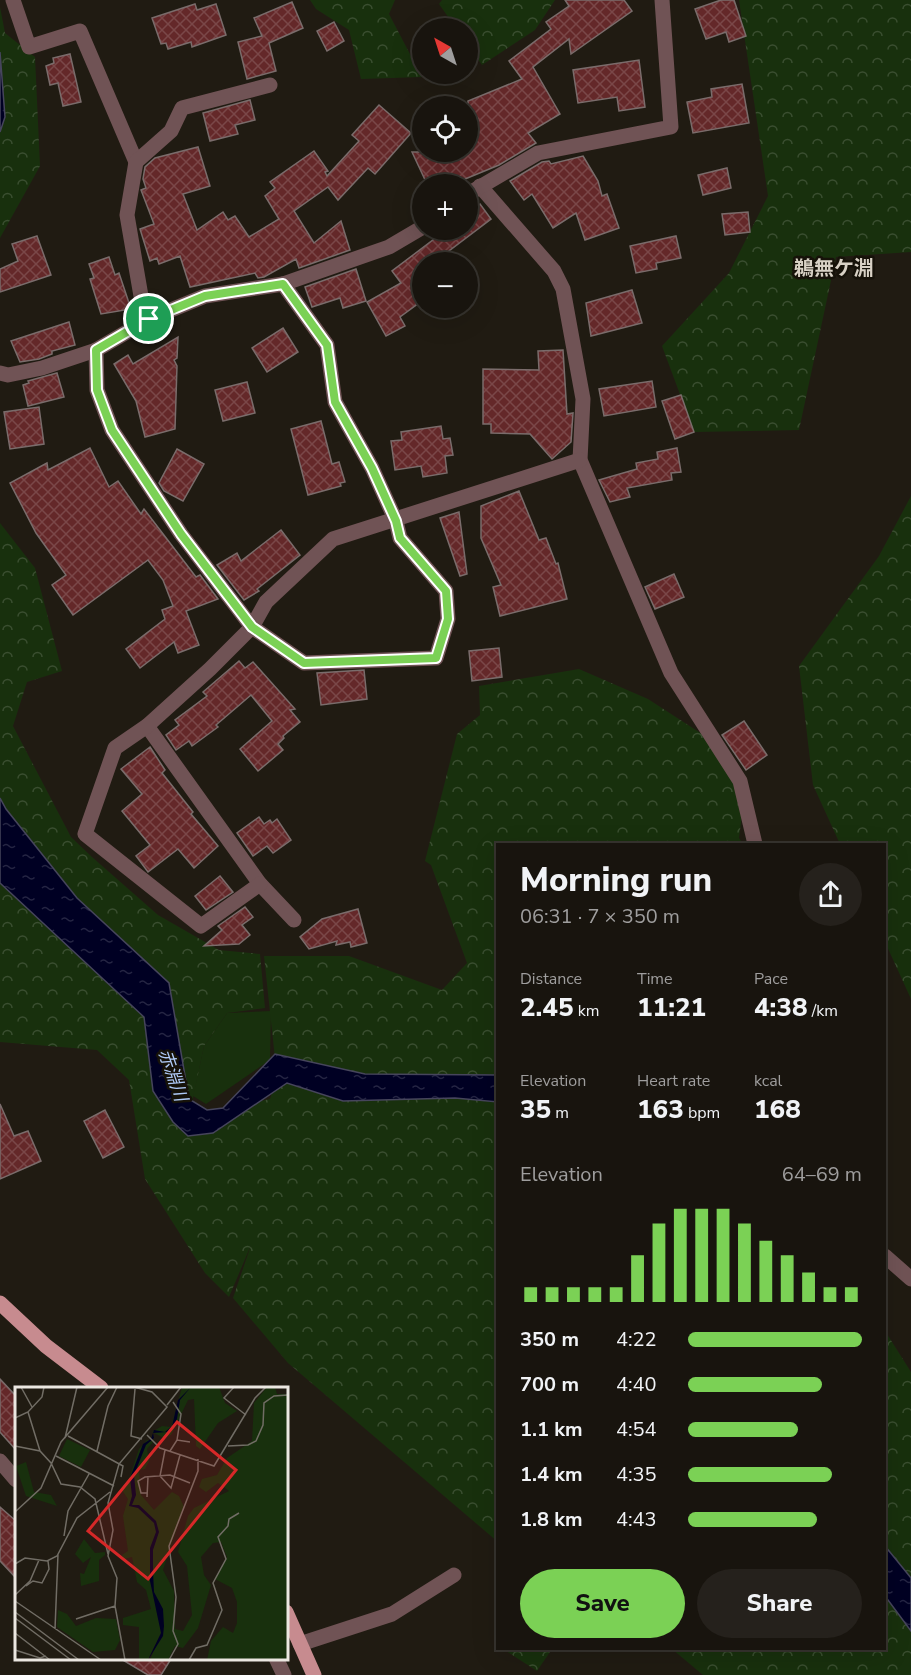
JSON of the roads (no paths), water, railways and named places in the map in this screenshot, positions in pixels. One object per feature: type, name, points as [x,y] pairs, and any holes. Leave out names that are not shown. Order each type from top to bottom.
[{"type":"main road","points":[[0,1303],[46,1346],[97,1387]]},
{"type":"main road","points":[[288,1617],[314,1675]]},
{"type":"street","points":[[13,0],[29,47],[80,31],[136,162],[127,215],[141,296],[149,319]]},
{"type":"street","points":[[478,188],[538,153],[671,127],[662,0]]},
{"type":"street","points":[[136,162],[171,131],[182,108],[270,85]]},
{"type":"street","points":[[478,194],[554,271],[562,289],[583,399],[580,460],[671,673],[740,781],[755,843]]},
{"type":"street","points":[[0,373],[8,375],[42,368],[96,350],[149,319],[205,296],[283,284],[389,247],[412,233]]},
{"type":"street","points":[[96,350],[97,390],[112,430],[181,534],[252,627],[304,663],[436,658],[448,619],[446,591],[400,538],[396,521],[372,468],[335,402],[327,345],[283,284]]},
{"type":"street","points":[[260,884],[201,926],[85,834],[115,748],[147,726],[252,627],[266,602],[333,539],[396,521],[580,460]]},
{"type":"street","points":[[147,726],[260,884],[294,920]]},
{"type":"street","points":[[886,1257],[911,1279]]},
{"type":"street","points":[[0,1461],[15,1479]]},
{"type":"street","points":[[300,1644],[392,1614],[454,1575]]},
{"type":"street","points":[[276,1660],[284,1675]]},
{"type":"water","points":[[0,52],[5,117],[0,132]]},
{"type":"water","name":"赤淵川","points":[[0,798],[6,809],[77,898],[169,983],[189,1099],[207,1110],[223,1108],[275,1054],[365,1074],[496,1075],[496,1102],[455,1098],[343,1101],[287,1083],[213,1133],[188,1136],[173,1122],[153,1091],[144,1017],[0,883]]},
{"type":"water","points":[[886,1547],[911,1578],[911,1631],[886,1597]]},
{"type":"district","name":"鵜無ケ淵","points":[[834,268]]}]
